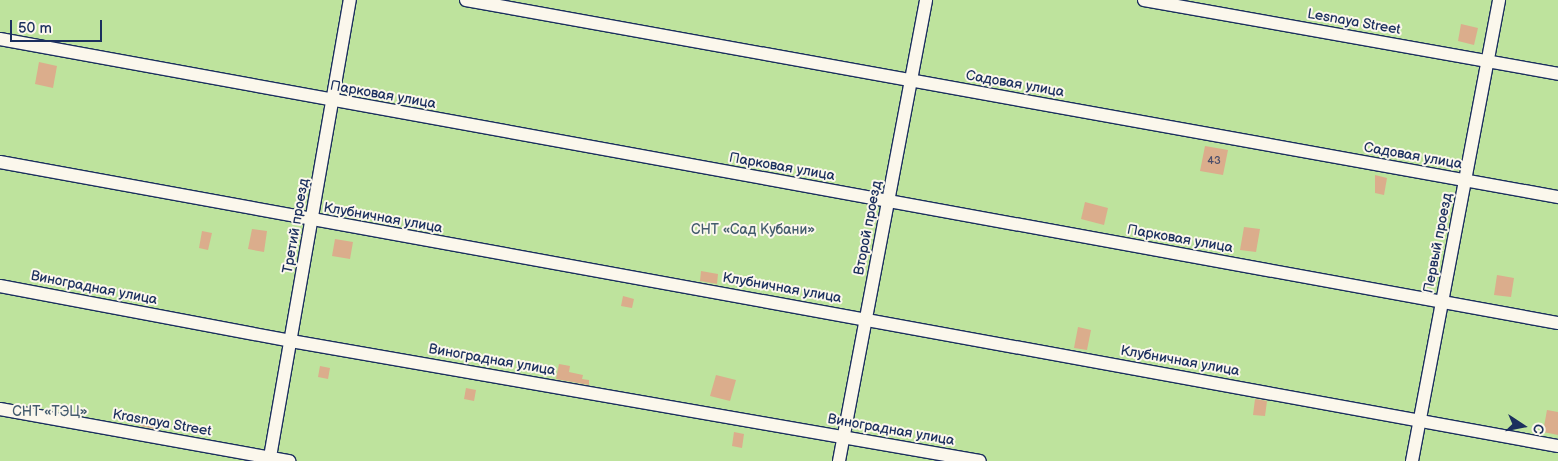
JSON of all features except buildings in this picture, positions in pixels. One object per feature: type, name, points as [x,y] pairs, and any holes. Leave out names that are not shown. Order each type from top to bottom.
[{"type":"street","name":"Третий проезд","points":[[270,458],[350,0]]},
{"type":"street","name":"Садовая улица","points":[[466,0],[1558,197]]},
{"type":"street","name":"Второй проезд","points":[[839,461],[926,0]]},
{"type":"street","name":"Lesnaya Street","points":[[1144,0],[1558,74]]},
{"type":"street","name":"Первый проезд","points":[[1412,461],[1499,0]]},
{"type":"street","name":"Парковая улица","points":[[0,39],[1558,323]]},
{"type":"street","name":"Клубничная улица","points":[[0,162],[313,220],[865,318],[1558,446]]},
{"type":"street","name":"Виноградная улица","points":[[0,286],[291,341],[980,461]]},
{"type":"street","name":"Krasnaya Street","points":[[0,409],[289,461]]},
{"type":"green space","name":"СНТ «Сад Кубани»","points":[[0,0],[1558,0],[1558,461],[0,461]]},
{"type":"park label","name":"СНТ «ТЭЦ»","points":[[50,412]]}]
